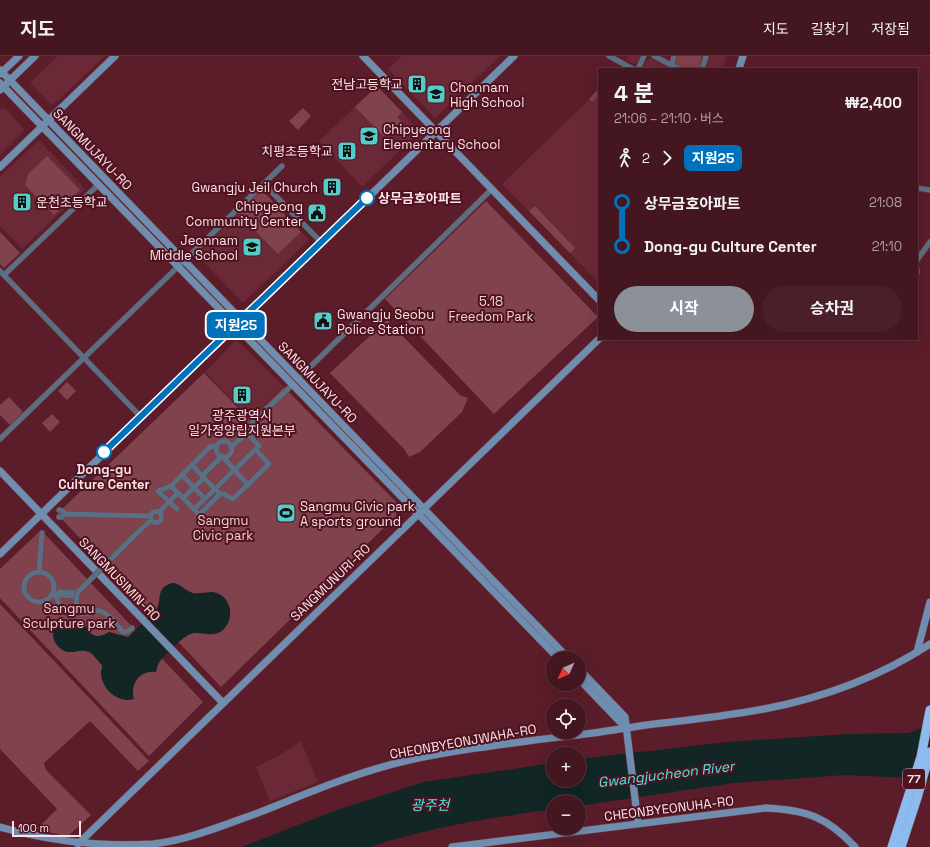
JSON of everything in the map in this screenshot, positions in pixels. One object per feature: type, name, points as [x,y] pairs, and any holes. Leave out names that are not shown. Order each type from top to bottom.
[{"type":"highway","name":"77","points":[[892,847],[921,757],[930,710]]},
{"type":"highway","name":"77","points":[[901,847],[930,752]]},
{"type":"street","points":[[1,72],[19,56]]},
{"type":"street","points":[[1,86],[10,80],[35,56]]},
{"type":"street","points":[[0,167],[115,56]]},
{"type":"street","points":[[363,56],[598,299]]},
{"type":"street","points":[[0,554],[514,56]]},
{"type":"street","points":[[609,56],[631,68]]},
{"type":"street","points":[[638,68],[644,56]]},
{"type":"street","points":[[654,56],[677,68]]},
{"type":"street","points":[[672,65],[674,56]]},
{"type":"street","points":[[702,68],[706,56]]},
{"type":"street","points":[[739,68],[742,56]]},
{"type":"street","name":"SANGMUJAYU-RO","points":[[1,72],[241,320],[421,510],[552,651]]},
{"type":"street","name":"SANGMUJAYU-RO","points":[[1,86],[42,126],[235,326],[561,651]]},
{"type":"street","points":[[0,440],[282,166]]},
{"type":"street","points":[[264,184],[322,243]]},
{"type":"street","points":[[98,185],[2,273],[141,417]]},
{"type":"street","points":[[918,188],[930,190]]},
{"type":"street","points":[[303,374],[492,189]]},
{"type":"street","points":[[918,259],[930,242]]},
{"type":"street","name":"SANGMUNURI-RO","points":[[78,844],[598,339]]},
{"type":"street","points":[[183,498],[194,488],[222,456],[229,455],[231,447],[247,433],[254,422],[289,388]]},
{"type":"street","points":[[194,509],[259,446],[247,433]]},
{"type":"street","points":[[216,447],[219,443],[224,441],[231,447]]},
{"type":"street","points":[[177,509],[158,491],[171,486],[211,446],[216,447]]},
{"type":"street","points":[[216,447],[218,454],[222,456],[248,484]]},
{"type":"street","points":[[192,465],[220,494],[224,494],[234,499],[269,464],[256,450]]},
{"type":"street","name":"SANGMUSIMIN-RO","points":[[0,471],[223,703]]},
{"type":"street","points":[[182,475],[205,499]]},
{"type":"street","points":[[171,486],[199,515],[220,494]]},
{"type":"street","points":[[75,609],[74,595],[136,534],[151,518],[154,512],[159,512],[178,493]]},
{"type":"street","points":[[59,510],[63,511],[65,514]]},
{"type":"street","points":[[59,517],[62,517],[65,514],[151,518],[156,522],[161,520],[162,515],[159,512]]},
{"type":"street","points":[[39,572],[42,533]]},
{"type":"street","points":[[55,593],[42,602],[32,600],[28,598],[24,584],[30,575],[44,572],[52,578],[57,601],[60,607],[64,610],[70,611],[75,609]]},
{"type":"street","points":[[55,593],[74,595]]},
{"type":"street","points":[[918,652],[930,602]]},
{"type":"street","points":[[75,609],[82,614],[88,614],[95,611],[104,612],[123,632],[128,632],[132,628]]},
{"type":"street","name":"CHEONBYEONJWAHA-RO","points":[[0,827],[24,834],[78,844],[114,846],[154,844],[185,838],[216,829],[364,772],[407,760],[488,746],[756,711],[803,700],[870,676],[918,652],[930,644]]},
{"type":"street","points":[[586,676],[625,717],[638,823]]},
{"type":"street","points":[[586,686],[626,728]]},
{"type":"street","name":"CHEONBYEONUHA-RO","points":[[452,847],[766,808],[800,812],[823,820],[844,835],[855,847]]},
{"type":"shaded area","points":[[58,56],[105,56],[54,104],[51,104],[30,83]]},
{"type":"shaded area","name":"Chonnam High School","points":[[402,56],[500,56],[435,118],[388,69]]},
{"type":"shaded area","points":[[628,56],[641,56],[637,63],[633,64],[626,60]]},
{"type":"shaded area","points":[[709,56],[726,56],[723,68],[705,68]]},
{"type":"shaded area","points":[[650,58],[670,68],[644,68],[643,66]]},
{"type":"shaded area","name":"Chipyeong Elementary School","points":[[377,86],[420,131],[362,187],[319,141]]},
{"type":"shaded area","points":[[598,91],[598,282],[502,184]]},
{"type":"shaded area","points":[[5,108],[24,129],[24,131],[0,155],[0,110]]},
{"type":"shaded area","points":[[39,140],[85,189],[22,249],[0,226],[0,177]]},
{"type":"shaded area","name":"Jeonnam Middle School","points":[[262,190],[309,240],[243,303],[196,254]]},
{"type":"shaded area","name":"광주광역시 일가정양립지원본부","points":[[235,341],[240,343],[283,386],[250,419],[205,372]]},
{"type":"shaded area","points":[[301,741],[318,782],[270,801],[256,767],[278,756]]},
{"type":"green space","points":[[677,56],[702,56],[699,68],[683,68],[677,66],[675,63]]},
{"type":"green space","points":[[377,86],[402,112],[397,117],[402,122],[387,136],[383,136],[355,107]]},
{"type":"green space","points":[[598,89],[598,96],[592,102],[589,99]]},
{"type":"green space","points":[[303,108],[311,116],[298,130],[289,121]]},
{"type":"green space","points":[[47,156],[80,190],[54,215],[25,185],[28,174]]},
{"type":"green space","points":[[262,190],[301,232],[278,254],[238,213]]},
{"type":"green space","name":"5.18 Freedom Park","points":[[486,201],[598,317],[494,414],[385,299]]},
{"type":"green space","points":[[535,206],[575,248],[570,253],[529,211]]},
{"type":"green space","points":[[0,232],[20,253],[4,268],[0,264]]},
{"type":"green space","points":[[387,320],[460,395],[468,398],[462,412],[420,452],[409,457],[404,449],[330,373]]},
{"type":"green space","name":"Sangmu Civic park","points":[[204,373],[250,420],[284,387],[396,502],[396,516],[221,687],[57,514]]},
{"type":"green space","points":[[67,382],[76,391],[67,400],[58,391]]},
{"type":"green space","points":[[9,397],[23,412],[10,425],[0,415],[0,405]]},
{"type":"green space","points":[[52,414],[60,422],[50,432],[42,423]]},
{"type":"green space","name":"Sangmu Sculpture park","points":[[41,530],[203,702],[149,756],[0,598],[0,569]]},
{"type":"green space","points":[[0,604],[149,761],[138,771],[90,721],[44,763],[46,770],[91,815],[68,836],[37,829],[57,809],[0,749]]},
{"type":"water","points":[[172,583],[178,584],[193,593],[212,592],[224,597],[230,607],[229,619],[223,630],[216,634],[194,633],[181,640],[160,661],[156,672],[141,675],[135,683],[133,693],[134,699],[128,700],[116,697],[107,689],[101,677],[102,665],[91,653],[84,651],[67,652],[58,647],[55,642],[53,636],[54,628],[62,620],[68,623],[87,627],[93,635],[96,636],[109,632],[128,637],[157,609],[160,593],[164,587]]},
{"type":"water","name":"광주천","points":[[930,724],[930,779],[845,775],[734,783],[586,805],[586,795],[546,795],[546,810],[449,826],[371,847],[242,847],[334,811],[424,782],[546,764],[546,787],[586,787],[586,758],[728,742],[848,734],[909,733]]},
{"type":"bus line","name":"지원25","points":[[104,452],[367,198]]},
{"type":"place","name":"전남고등학교","points":[[417,84]]},
{"type":"place","name":"Chonnam High School","points":[[436,94]]},
{"type":"place","name":"Chipyeong Elementary School","points":[[369,136]]},
{"type":"place","name":"치평초등학교","points":[[347,151]]},
{"type":"place","name":"Gwangju Jeil Church","points":[[332,187]]},
{"type":"place","name":"상무금호아파트","points":[[367,198]]},
{"type":"place","name":"운천초등학교","points":[[22,202]]},
{"type":"place","name":"Chipyeong Community Center","points":[[317,213]]},
{"type":"place","name":"Jeonnam Middle School","points":[[252,247]]},
{"type":"place","name":"Gwangju Seobu Police Station","points":[[323,321]]},
{"type":"place","name":"광주광역시 일가정양립지원본부","points":[[242,395]]},
{"type":"place","name":"Dong-gu Culture Center","points":[[104,452]]},
{"type":"place","name":"Sangmu Civic park A sports ground","points":[[286,513]]},
{"type":"water label","name":"Gwangjucheon River","points":[[666,774]]}]
